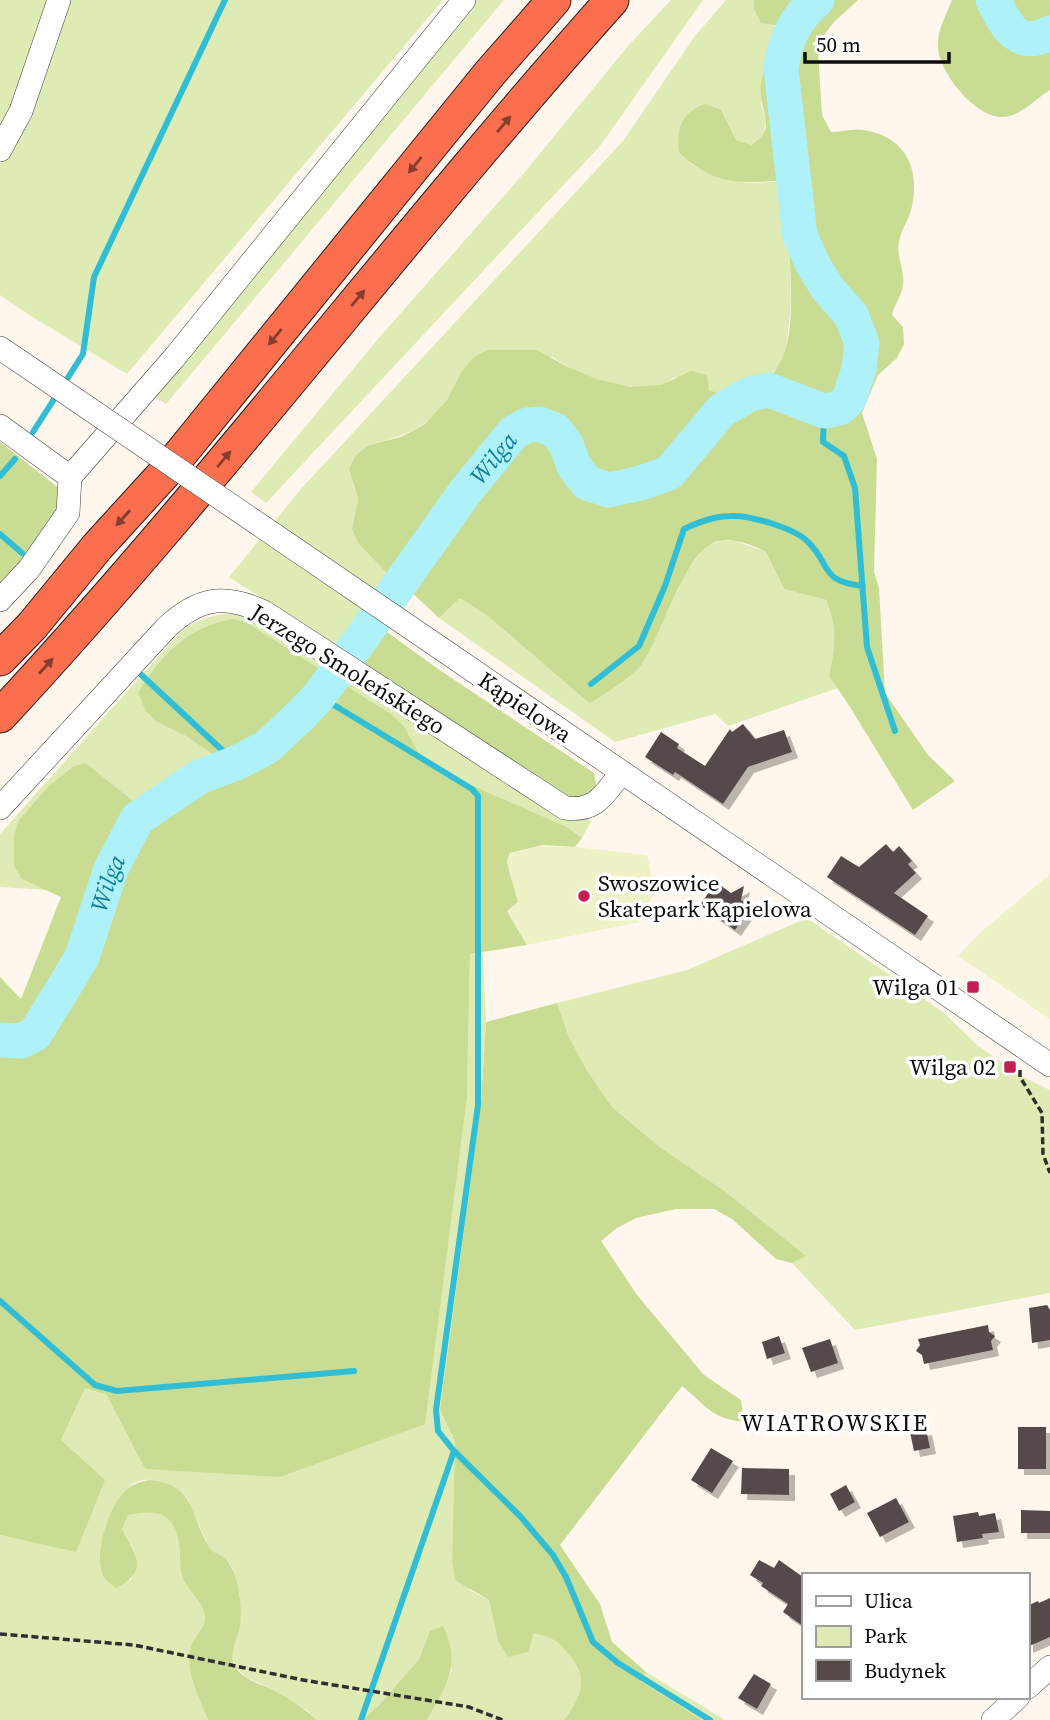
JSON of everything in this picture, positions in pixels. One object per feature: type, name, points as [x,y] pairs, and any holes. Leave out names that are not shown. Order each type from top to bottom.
[{"type":"highway","points":[[0,659],[169,468],[490,74],[554,0]]},
{"type":"highway","points":[[0,716],[180,512],[516,109],[612,0]]},
{"type":"street","points":[[0,150],[21,111],[59,0]]},
{"type":"street","points":[[0,600],[29,569],[68,513],[70,477],[174,358],[464,0]]},
{"type":"street","name":"Kąpielowa","points":[[0,348],[1050,1065]]},
{"type":"street","points":[[0,426],[70,477]]},
{"type":"street","name":"Jerzego Smoleńskiego","points":[[0,808],[182,613],[200,603],[214,600],[230,600],[255,608],[565,808],[578,810],[599,801],[621,773]]},
{"type":"street","points":[[1029,1686],[1050,1667]]},
{"type":"street","points":[[993,1720],[1016,1699]]},
{"type":"path","points":[[1020,1070],[1020,1077],[1042,1113],[1043,1154],[1050,1173]]},
{"type":"path","points":[[0,1634],[134,1645],[250,1670],[468,1707],[503,1720]]},
{"type":"green space","points":[[0,0],[443,0],[127,374],[0,295]]},
{"type":"green space","points":[[473,0],[504,0],[166,404],[151,395]]},
{"type":"green space","points":[[671,0],[703,0],[600,146],[266,503],[251,492],[378,339],[524,173],[628,46]]},
{"type":"green space","points":[[726,0],[754,0],[754,9],[786,36],[781,51],[770,63],[761,105],[766,119],[764,134],[752,145],[736,140],[721,110],[690,163],[714,176],[738,182],[790,180],[791,304],[786,349],[781,364],[758,387],[724,396],[675,377],[648,388],[605,382],[552,357],[462,371],[446,402],[426,422],[402,435],[369,445],[353,485],[358,499],[352,529],[358,543],[395,582],[343,651],[229,577],[300,490],[623,141],[695,36]]},
{"type":"green space","points":[[754,0],[858,0],[834,22],[824,35],[818,51],[822,115],[831,132],[860,130],[890,139],[906,156],[914,179],[912,206],[898,247],[903,288],[892,315],[903,327],[904,344],[897,358],[878,375],[862,413],[877,459],[874,572],[879,588],[885,693],[928,755],[955,781],[913,810],[829,676],[834,638],[826,600],[784,589],[766,552],[732,540],[719,541],[707,547],[686,574],[640,667],[590,704],[489,617],[460,598],[439,618],[408,589],[395,582],[358,543],[352,529],[358,499],[349,469],[356,455],[369,445],[401,437],[425,424],[447,400],[462,371],[473,358],[487,350],[537,350],[597,379],[630,387],[661,385],[691,371],[707,375],[709,390],[730,394],[750,390],[767,379],[779,364],[787,345],[790,324],[790,180],[744,182],[718,177],[692,164],[679,152],[678,143],[680,128],[686,116],[705,104],[721,110],[736,140],[752,145],[764,133],[766,121],[761,94],[762,79],[781,51],[786,36],[775,25],[761,23],[754,9]]},
{"type":"green space","points":[[952,0],[1050,0],[1050,90],[1023,110],[1004,117],[993,116],[970,101],[950,78],[939,52],[940,31]]},
{"type":"green space","points":[[0,442],[60,489],[53,526],[0,586]]},
{"type":"green space","points":[[720,541],[736,541],[766,552],[784,589],[826,600],[834,638],[829,676],[838,688],[728,726],[715,714],[615,742],[439,618],[460,598],[489,617],[590,704],[643,663],[686,572],[706,546]]},
{"type":"green space","points":[[237,613],[386,702],[557,816],[592,820],[582,838],[567,827],[460,780],[419,753],[404,726],[391,714],[246,622],[157,722],[186,736],[222,760],[137,804],[86,763],[20,820],[22,879],[48,890],[0,887],[0,834],[180,632],[207,618]]},
{"type":"green space","points":[[368,618],[438,669],[594,773],[597,790],[587,797],[566,798],[343,651]]},
{"type":"green space","points":[[233,619],[246,622],[391,714],[404,726],[419,753],[460,780],[567,827],[582,838],[575,847],[543,845],[510,853],[507,862],[518,902],[507,911],[527,945],[470,954],[467,1096],[425,1424],[280,1477],[145,1469],[106,1394],[85,1388],[61,1440],[105,1480],[76,1552],[0,1535],[0,977],[21,999],[61,897],[22,879],[14,866],[14,835],[19,820],[48,787],[74,766],[86,763],[137,804],[221,760],[186,736],[157,722],[146,711],[138,693],[177,644],[202,628]]},
{"type":"green space","name":"Swoszowice Skatepark Kąpielowa","points":[[541,846],[647,855],[655,890],[640,922],[527,945],[507,911],[518,902],[507,862],[510,853]]},
{"type":"green space","points":[[1050,874],[1050,1019],[958,956],[981,932]]},
{"type":"green space","points":[[807,918],[943,1012],[977,1045],[1023,1077],[1050,1090],[1050,1293],[855,1330],[792,1263],[805,1256],[726,1192],[661,1148],[612,1107],[588,1072],[569,1037],[557,1003],[687,970]]},
{"type":"green space","points":[[470,954],[483,954],[486,1022],[481,1102],[440,1410],[455,1441],[452,1559],[471,1591],[489,1600],[498,1641],[535,1633],[553,1639],[567,1652],[581,1678],[576,1702],[564,1720],[427,1720],[452,1670],[430,1631],[419,1659],[369,1716],[363,1720],[317,1720],[308,1711],[246,1677],[235,1667],[232,1654],[240,1625],[240,1596],[232,1567],[222,1556],[210,1550],[186,1496],[150,1480],[140,1481],[123,1494],[116,1504],[100,1547],[130,1581],[136,1560],[122,1529],[128,1514],[160,1514],[172,1521],[177,1528],[181,1565],[200,1599],[205,1618],[203,1629],[190,1656],[190,1663],[194,1685],[208,1720],[0,1720],[0,1535],[77,1551],[61,1440],[85,1387],[106,1394],[145,1469],[467,1096]]},
{"type":"green space","points":[[557,1003],[569,1037],[588,1072],[612,1107],[661,1148],[726,1192],[806,1256],[792,1263],[776,1259],[732,1219],[714,1209],[676,1209],[636,1218],[601,1241],[637,1295],[704,1375],[741,1400],[744,1422],[716,1414],[682,1386],[560,1545],[600,1604],[612,1642],[646,1672],[640,1681],[702,1720],[564,1720],[575,1704],[581,1680],[576,1664],[570,1656],[555,1640],[534,1633],[528,1652],[508,1657],[498,1641],[489,1600],[455,1580],[452,1559],[455,1441],[440,1410],[481,1102],[486,1022]]},
{"type":"green space","points":[[150,1480],[165,1483],[184,1495],[209,1547],[222,1556],[233,1570],[241,1610],[233,1653],[236,1668],[248,1679],[284,1696],[317,1720],[208,1720],[194,1685],[189,1656],[203,1625],[204,1612],[183,1578],[179,1541],[172,1523],[167,1518],[151,1513],[128,1515],[122,1529],[135,1555],[137,1569],[127,1581],[116,1588],[105,1578],[101,1568],[101,1545],[113,1508],[128,1489]]},
{"type":"green space","points":[[443,1626],[449,1640],[451,1664],[445,1685],[427,1720],[363,1720],[419,1659],[430,1631]]},
{"type":"green space","points":[[646,1672],[725,1720],[702,1720],[639,1681]]},
{"type":"building","points":[[743,724],[755,739],[784,730],[792,752],[748,767],[723,804],[675,772],[673,775],[645,757],[661,732],[679,744],[677,748],[705,766],[730,729],[732,732]]},
{"type":"building","points":[[886,844],[893,852],[899,846],[912,861],[908,864],[916,873],[894,893],[928,916],[915,935],[827,877],[841,856],[859,867]]},
{"type":"building","points":[[716,882],[731,893],[744,886],[741,900],[751,907],[735,930],[700,905]]},
{"type":"building","points":[[1047,1305],[1050,1310],[1050,1340],[1032,1343],[1029,1308]]},
{"type":"building","points":[[988,1325],[989,1332],[995,1336],[991,1341],[993,1350],[924,1364],[922,1355],[916,1351],[920,1345],[918,1339]]},
{"type":"building","points":[[779,1336],[785,1353],[767,1359],[762,1342]]},
{"type":"building","points":[[830,1339],[838,1363],[811,1372],[802,1348]]},
{"type":"building","points":[[1018,1427],[1046,1427],[1046,1469],[1018,1469]]},
{"type":"building","points":[[926,1429],[930,1448],[914,1451],[910,1432]]},
{"type":"building","points":[[711,1448],[733,1461],[712,1493],[691,1480]]},
{"type":"building","points":[[742,1468],[789,1469],[789,1495],[741,1494]]},
{"type":"building","points":[[846,1485],[855,1502],[839,1511],[830,1494]]},
{"type":"building","points":[[896,1498],[909,1522],[880,1537],[867,1513]]},
{"type":"building","points":[[1021,1510],[1050,1511],[1050,1533],[1021,1533]]},
{"type":"building","points":[[978,1512],[979,1516],[995,1513],[999,1532],[982,1534],[983,1538],[957,1542],[953,1516]]},
{"type":"building","points":[[759,1560],[774,1568],[779,1560],[802,1576],[802,1625],[783,1612],[788,1604],[750,1575]]},
{"type":"building","points":[[1050,1598],[1050,1637],[1029,1646],[1029,1605],[1038,1601],[1039,1603]]},
{"type":"building","points":[[754,1674],[771,1684],[757,1709],[738,1698]]},
{"type":"waterway","points":[[33,432],[83,354],[94,277],[225,0]]},
{"type":"waterway","name":"Wilga","points":[[0,1040],[21,1041],[35,1034],[50,1010],[82,957],[111,869],[137,819],[199,777],[236,763],[267,747],[302,714],[319,696],[465,492],[514,432],[527,425],[539,424],[555,430],[566,444],[574,466],[587,483],[609,490],[669,473],[722,410],[750,394],[769,390],[824,411],[840,408],[849,399],[859,369],[862,343],[851,315],[828,289],[812,263],[800,235],[781,69],[792,31],[802,15],[817,0]]},
{"type":"waterway","name":"Wilga","points":[[993,0],[1014,33],[1029,39],[1050,33]]},
{"type":"waterway","points":[[824,411],[823,442],[844,456],[855,488],[867,647],[895,731]]},
{"type":"waterway","points":[[0,476],[15,459]]},
{"type":"waterway","points":[[591,684],[639,646],[665,586],[684,529],[701,522],[719,517],[739,516],[782,527],[807,541],[832,576],[849,584],[863,586]]},
{"type":"waterway","points":[[0,534],[22,553]]},
{"type":"waterway","points":[[135,669],[236,763]]},
{"type":"waterway","points":[[319,696],[472,789],[478,796],[478,1105],[436,1410],[438,1431],[454,1451],[520,1516],[553,1555],[566,1577],[593,1642],[618,1663],[710,1720]]},
{"type":"waterway","points":[[0,1301],[95,1385],[117,1391],[354,1371]]},
{"type":"waterway","points":[[361,1720],[454,1451]]},
{"type":"place","name":"Swoszowice Skatepark Kąpielowa","points":[[584,896]]},
{"type":"place","name":"Wilga 01","points":[[973,987]]},
{"type":"place","name":"Wilga 02","points":[[1010,1067]]},
{"type":"district","name":"WIATROWSKIE","points":[[835,1422]]}]
